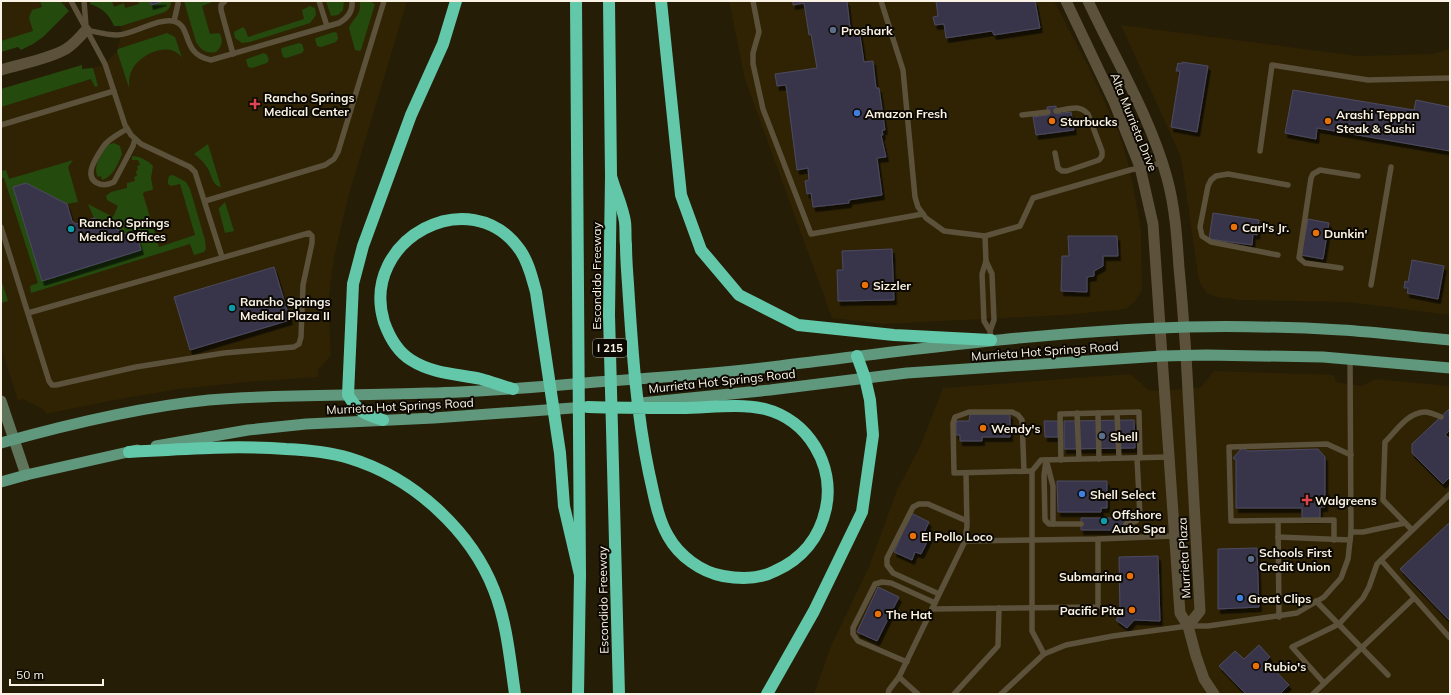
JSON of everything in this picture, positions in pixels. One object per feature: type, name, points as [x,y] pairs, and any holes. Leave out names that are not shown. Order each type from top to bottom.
[{"type":"highway","points":[[383,420],[364,414],[355,406],[348,395],[354,284],[363,246],[411,115],[443,44],[456,1]]},
{"type":"highway","name":"Escondido Freeway","points":[[576,1],[580,575],[578,694]]},
{"type":"highway","name":"Escondido Freeway","points":[[609,1],[611,176],[609,315],[619,694]]},
{"type":"highway","points":[[661,1],[681,194],[701,250],[738,295],[798,325],[894,335],[990,336]]},
{"type":"highway","points":[[588,407],[680,404],[746,407],[764,409],[788,420],[800,427],[807,435],[814,445],[823,465],[826,480],[827,502],[824,516],[818,531],[798,558],[772,573],[757,577],[742,578],[713,574],[687,559],[675,548],[668,537],[658,514],[645,451],[636,390],[633,362],[626,264],[625,222],[611,176]]},
{"type":"highway","points":[[513,389],[481,379],[432,370],[410,360],[391,338],[381,312],[381,285],[386,270],[399,248],[410,237],[421,230],[441,222],[456,220],[481,222],[494,226],[504,234],[519,249],[525,258],[532,274],[536,292],[559,446],[564,506],[580,575]]},
{"type":"highway","points":[[767,694],[814,611],[862,512],[873,435],[870,400],[865,378],[857,356]]},
{"type":"highway","points":[[129,452],[215,447],[265,447],[310,450],[349,458],[388,474],[422,495],[450,521],[476,554],[494,590],[504,626],[515,694]]},
{"type":"main road","name":"Murrieta Hot Springs Road","points":[[1,443],[50,429],[106,417],[206,400],[273,396],[432,393],[513,389],[682,376],[857,356],[990,336],[1184,327],[1341,330],[1450,340]]},
{"type":"main road","name":"Murrieta Hot Springs Road","points":[[680,404],[908,373],[1162,356],[1264,355],[1350,358],[1450,368]]},
{"type":"main road","points":[[1,401],[26,475]]},
{"type":"main road","name":"Murrieta Hot Springs Road","points":[[1,482],[26,475],[184,440],[248,430],[306,424],[588,407]]},
{"type":"street","name":"Alta Murrieta Drive","points":[[1066,1],[1114,102],[1140,167],[1152,224],[1162,356]]},
{"type":"street","name":"Alta Murrieta Drive","points":[[1088,1],[1144,115],[1162,162],[1174,211],[1186,356]]},
{"type":"street","points":[[1,70],[55,54],[66,49],[86,30]]},
{"type":"street","name":"Murrieta Plaza","points":[[1162,356],[1180,613],[1188,626],[1200,611],[1186,356]]},
{"type":"street","points":[[1188,626],[1204,679],[1214,694]]},
{"type":"lane","points":[[71,1],[105,64],[127,129],[131,135],[141,144],[190,167],[195,172],[222,257]]},
{"type":"lane","points":[[84,1],[86,30]]},
{"type":"lane","points":[[174,21],[178,1]]},
{"type":"lane","points":[[225,1],[221,5],[221,10],[233,54]]},
{"type":"lane","points":[[319,1],[327,26]]},
{"type":"lane","points":[[86,30],[118,35],[161,22],[174,21],[180,24],[184,30],[191,49],[196,55],[203,59],[211,60],[346,19],[350,13],[352,1]]},
{"type":"lane","points":[[205,201],[325,165],[334,159],[338,152],[384,1]]},
{"type":"lane","points":[[753,1],[758,32],[753,53],[753,64],[764,109],[811,234],[923,214]]},
{"type":"lane","points":[[881,1],[903,70],[914,197],[918,207],[926,218],[944,231],[985,236],[1020,226],[1033,198],[1162,162]]},
{"type":"lane","points":[[1260,150],[1272,65],[1368,80],[1450,78]]},
{"type":"lane","points":[[1,125],[114,91]]},
{"type":"lane","points":[[1055,153],[1058,168],[1062,171],[1099,160],[1102,156],[1102,151],[1088,114],[1084,110],[1080,107],[1056,111]]},
{"type":"lane","points":[[1022,115],[1048,112]]},
{"type":"lane","points":[[127,129],[108,141],[103,147],[92,166],[91,173],[94,182],[98,185],[104,185],[114,182],[133,146],[135,139]]},
{"type":"lane","points":[[1371,284],[1391,167]]},
{"type":"lane","points":[[1341,268],[1306,263],[1299,258],[1311,178],[1313,174],[1320,170],[1358,176]]},
{"type":"lane","points":[[1278,255],[1211,242],[1202,236],[1200,226],[1208,186],[1211,180],[1216,176],[1228,174],[1288,184]]},
{"type":"lane","points":[[1,227],[28,314],[49,381],[56,385],[136,367],[224,353],[294,347],[298,344],[301,338],[303,286],[312,243],[312,236],[309,233],[28,314]]},
{"type":"lane","points":[[985,236],[986,261],[982,274],[984,321],[990,336]]},
{"type":"lane","points":[[986,261],[992,274],[994,320],[990,336]]},
{"type":"lane","points":[[1001,694],[1044,654],[1066,645],[1114,636],[1188,626],[1208,626],[1279,617],[1297,613],[1324,597],[1340,578],[1348,559],[1351,532],[1352,455],[1350,358]]},
{"type":"lane","points":[[1412,530],[1382,500],[1385,442],[1406,420],[1416,414],[1427,411],[1441,417]]},
{"type":"lane","points":[[1024,471],[1022,420],[1018,415],[1012,412],[969,412],[956,417],[953,423],[954,473],[1032,471]]},
{"type":"lane","points":[[1117,412],[1119,458]]},
{"type":"lane","points":[[1061,460],[1060,414],[1140,412],[1140,516],[1136,521],[1126,524]]},
{"type":"lane","points":[[1077,413],[1079,459]]},
{"type":"lane","points":[[1098,413],[1099,459]]},
{"type":"lane","points":[[1334,540],[1334,520],[1231,521],[1229,447],[1327,444],[1352,455]]},
{"type":"lane","points":[[1044,654],[1032,631],[1032,471],[1041,460],[1169,457]]},
{"type":"lane","points":[[1046,460],[1053,486],[1053,524],[1082,524]]},
{"type":"lane","points":[[888,694],[907,662],[965,541],[967,522],[966,473]]},
{"type":"lane","points":[[1324,683],[1292,647],[1339,624],[1363,598],[1369,587],[1377,564],[1450,494]]},
{"type":"lane","points":[[939,594],[893,573],[887,565],[888,558],[913,507],[919,504],[928,504],[967,522]]},
{"type":"lane","points":[[1278,521],[1279,617]]},
{"type":"lane","points":[[1351,532],[1363,532],[1405,523]]},
{"type":"lane","points":[[965,541],[1174,536]]},
{"type":"lane","points":[[1278,537],[1350,540]]},
{"type":"lane","points":[[932,609],[1098,607],[1098,539]]},
{"type":"lane","points":[[1381,560],[1450,638]]},
{"type":"lane","points":[[907,662],[858,641],[853,634],[853,628],[875,584],[891,582],[935,603]]},
{"type":"lane","points":[[1314,694],[1414,598]]},
{"type":"lane","points":[[1316,601],[1388,675]]},
{"type":"lane","points":[[954,694],[998,646],[999,608]]},
{"type":"lane","points":[[899,677],[918,694]]},
{"type":"shaded area","points":[[1,1],[70,1],[38,33],[1,52]]},
{"type":"shaded area","points":[[103,1],[407,1],[349,194],[334,257],[328,303],[331,355],[318,370],[318,377],[246,382],[179,389],[46,414],[44,410],[23,399],[18,401],[1,347],[1,89],[82,65],[82,69],[93,68],[105,64],[117,51],[122,33],[120,23]]},
{"type":"shaded area","points":[[729,1],[1054,1],[1089,68],[1119,133],[1130,170],[1141,230],[1142,290],[1137,299],[1126,309],[1064,315],[884,324],[832,318],[745,79]]},
{"type":"shaded area","points":[[1121,25],[1357,56],[1432,54],[1450,49],[1450,315],[1348,302],[1239,300],[1217,297],[1207,293],[1199,281],[1181,157]]},
{"type":"shaded area","points":[[1214,371],[1334,375],[1336,382],[1362,386],[1375,379],[1450,386],[1450,694],[814,694],[831,646],[869,567],[897,490],[920,447],[943,388],[1130,374],[1150,391],[1200,388]]},
{"type":"green space","points":[[40,1],[60,1],[69,11],[43,37],[33,44],[21,50],[18,47],[1,52],[1,41],[33,31],[29,18],[32,10],[42,7]]},
{"type":"green space","points":[[90,1],[112,1],[114,7],[124,3],[125,8],[139,4],[138,1],[150,1],[151,5],[164,1],[171,1],[169,8],[164,12],[121,26],[114,26],[110,18],[98,7],[90,4]]},
{"type":"green space","points":[[184,1],[215,1],[202,6],[210,34],[219,33],[221,35],[221,45],[216,52],[204,51],[196,42]]},
{"type":"green space","points":[[326,1],[344,1],[343,10],[338,15],[331,16]]},
{"type":"green space","points":[[360,1],[369,1],[375,4],[361,50],[359,51],[355,50],[349,28],[358,13]]},
{"type":"green space","points":[[310,6],[315,8],[316,15],[310,23],[250,42],[242,43],[235,38],[234,32],[243,27],[248,37],[304,19],[302,10]]},
{"type":"green space","points":[[334,32],[337,33],[338,39],[336,42],[321,47],[317,46],[316,38]]},
{"type":"green space","points":[[167,33],[175,37],[182,58],[177,53],[170,50],[156,51],[148,54],[136,64],[132,70],[129,88],[117,51],[118,49]]},
{"type":"green space","points":[[299,43],[302,44],[304,50],[302,53],[286,58],[283,57],[281,50],[282,48]]},
{"type":"green space","points":[[264,53],[267,55],[269,60],[267,63],[252,68],[248,67],[247,59]]},
{"type":"green space","points":[[82,65],[82,69],[93,68],[98,86],[95,87],[91,79],[1,107],[1,89]]},
{"type":"green space","points":[[114,143],[120,146],[122,154],[112,173],[102,180],[101,176],[98,177],[96,173],[97,164],[107,145]]},
{"type":"green space","points":[[208,144],[221,187],[215,184],[205,164],[194,154]]},
{"type":"green space","points":[[132,156],[144,159],[153,166],[151,178],[153,189],[144,192],[143,194],[159,247],[195,235],[180,184],[171,186],[168,184],[169,176],[173,175],[186,182],[190,189],[205,240],[206,249],[204,252],[194,255],[190,244],[31,293],[30,286],[38,283],[4,178],[1,178],[1,171],[6,170],[9,179],[73,160],[68,167],[78,202],[67,204],[26,183],[13,187],[42,281],[141,250],[138,240],[94,218],[88,204],[113,217],[118,206],[107,200],[106,196],[111,192],[127,188],[127,183],[135,181],[134,177],[137,176],[136,171],[138,170],[137,166],[140,165],[138,160],[132,160]]},
{"type":"green space","points":[[225,202],[234,231],[225,233],[219,208]]},
{"type":"green space","points":[[1,279],[8,301],[1,303]]},
{"type":"building","points":[[150,1],[164,1],[151,5]]},
{"type":"building","points":[[793,1],[847,1],[850,27],[852,30],[859,29],[864,62],[873,61],[876,88],[879,88],[885,130],[882,130],[883,135],[881,135],[886,157],[877,158],[882,195],[849,200],[849,203],[813,207],[811,193],[807,194],[805,181],[809,180],[808,168],[797,170],[786,85],[777,86],[775,74],[817,68],[811,34],[809,35],[804,3],[793,5]]},
{"type":"building","points":[[936,1],[1035,1],[1040,28],[994,35],[992,31],[946,38],[944,24],[935,25],[933,17],[938,16]]},
{"type":"building","points":[[1182,62],[1208,66],[1197,132],[1171,127],[1180,71],[1176,71],[1178,63],[1182,64]]},
{"type":"building","points":[[1293,90],[1414,110],[1416,100],[1450,107],[1450,151],[1317,128],[1316,139],[1285,133]]},
{"type":"building","points":[[1056,106],[1057,114],[1071,112],[1074,130],[1036,135],[1033,117],[1048,115],[1047,107]]},
{"type":"building","name":"Rancho Springs Medical Offices","points":[[26,183],[67,204],[72,221],[76,224],[94,218],[138,240],[141,250],[42,281],[13,187]]},
{"type":"building","name":"Carl's Jr.","points":[[1213,213],[1259,220],[1257,235],[1253,234],[1252,245],[1209,239]]},
{"type":"building","name":"Dunkin'","points":[[1308,219],[1329,223],[1323,259],[1301,255]]},
{"type":"building","points":[[1068,236],[1117,236],[1118,256],[1103,256],[1103,266],[1094,271],[1094,276],[1087,277],[1087,292],[1061,291],[1062,256],[1069,256]]},
{"type":"building","name":"Sizzler","points":[[892,249],[894,300],[838,301],[837,270],[843,270],[842,251]]},
{"type":"building","points":[[1412,260],[1444,266],[1438,299],[1407,293],[1408,288],[1404,288],[1405,281],[1408,282]]},
{"type":"building","name":"Rancho Springs Medical Plaza II","points":[[274,267],[290,320],[190,350],[174,297]]},
{"type":"building","points":[[1449,409],[1450,430],[1445,435],[1450,439],[1450,477],[1443,484],[1412,453],[1412,444]]},
{"type":"building","name":"Wendy's","points":[[970,414],[1010,414],[1010,437],[982,437],[982,441],[960,441],[960,435],[956,435],[956,421],[969,421]]},
{"type":"building","points":[[1134,420],[1135,448],[1064,449],[1064,421]]},
{"type":"building","points":[[1044,421],[1058,421],[1058,437],[1045,437]]},
{"type":"building","name":"Walgreens","points":[[1243,447],[1247,451],[1318,449],[1325,457],[1325,507],[1320,507],[1320,518],[1302,518],[1302,508],[1236,508],[1236,460],[1233,458]]},
{"type":"building","name":"Shell Select","points":[[1057,481],[1107,481],[1107,508],[1101,508],[1101,512],[1058,512]]},
{"type":"building","name":"Offshore Auto Spa","points":[[1114,512],[1124,512],[1124,517],[1126,517],[1126,530],[1081,530],[1081,518],[1114,518]]},
{"type":"building","name":"El Pollo Loco","points":[[911,513],[929,522],[923,535],[929,538],[921,554],[915,552],[912,560],[894,552]]},
{"type":"building","points":[[1450,522],[1450,621],[1400,569]]},
{"type":"building","points":[[1257,548],[1259,607],[1218,609],[1218,549]]},
{"type":"building","points":[[1158,556],[1160,621],[1134,620],[1127,628],[1116,620],[1120,614],[1119,557]]},
{"type":"building","name":"The Hat","points":[[878,587],[899,597],[877,641],[857,632]]},
{"type":"building","points":[[1259,645],[1270,657],[1266,661],[1289,685],[1280,694],[1246,694],[1219,666],[1235,651],[1244,659]]},
{"type":"place","name":"Proshark","points":[[833,30]]},
{"type":"place","name":"Rancho Springs Medical Center","points":[[255,104]]},
{"type":"place","name":"Amazon Fresh","points":[[857,113]]},
{"type":"place","name":"Starbucks","points":[[1052,121]]},
{"type":"place","name":"Arashi Teppan Steak & Sushi","points":[[1328,121]]},
{"type":"place","name":"Carl's Jr.","points":[[1234,227]]},
{"type":"place","name":"Rancho Springs Medical Offices","points":[[71,229]]},
{"type":"place","name":"Dunkin'","points":[[1316,233]]},
{"type":"place","name":"Sizzler","points":[[865,285]]},
{"type":"place","name":"Rancho Springs Medical Plaza II","points":[[232,308]]},
{"type":"place","name":"Wendy's","points":[[983,428]]},
{"type":"place","name":"Shell","points":[[1102,436]]},
{"type":"place","name":"Shell Select","points":[[1082,494]]},
{"type":"place","name":"Walgreens","points":[[1307,500]]},
{"type":"place","name":"Offshore Auto Spa","points":[[1104,521]]},
{"type":"place","name":"El Pollo Loco","points":[[913,536]]},
{"type":"place","name":"Schools First Credit Union","points":[[1251,559]]},
{"type":"place","name":"Submarina","points":[[1130,576]]},
{"type":"place","name":"Great Clips","points":[[1240,598]]},
{"type":"place","name":"Pacific Pita","points":[[1132,610]]},
{"type":"place","name":"The Hat","points":[[878,614]]},
{"type":"place","name":"Rubio's","points":[[1256,666]]}]
